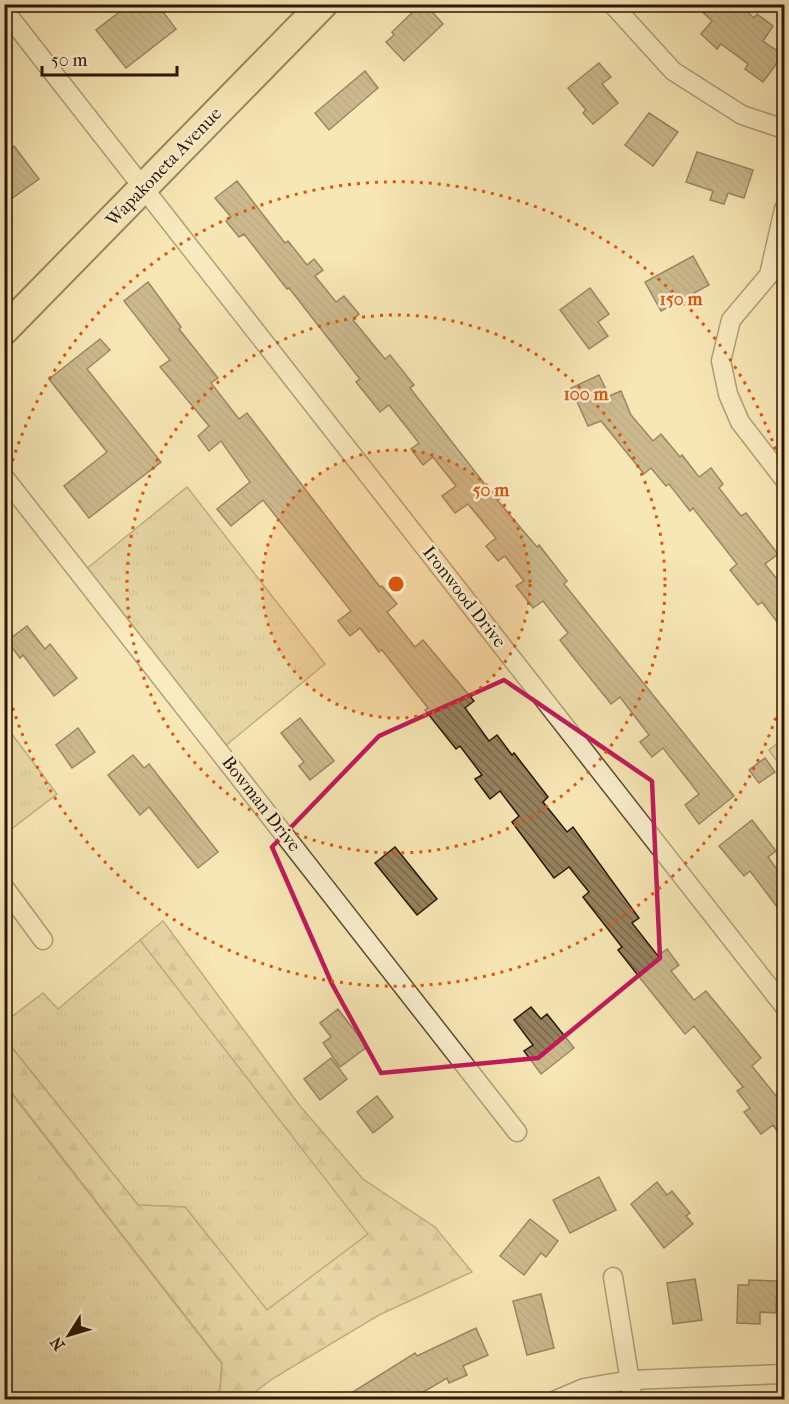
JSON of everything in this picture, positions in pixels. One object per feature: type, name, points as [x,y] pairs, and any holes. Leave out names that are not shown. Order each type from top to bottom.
[{"type":"main road","name":"Wapakoneta Avenue","points":[[4,330],[323,4]]},
{"type":"street","points":[[612,4],[673,71],[742,115],[784,129]]},
{"type":"street","name":"Ironwood Drive","points":[[4,10],[784,1006]]},
{"type":"street","points":[[784,209],[769,275],[731,320],[721,361],[728,394],[740,422],[784,479]]},
{"type":"street","name":"Bowman Drive","points":[[4,477],[517,1132]]},
{"type":"street","points":[[4,887],[44,940]]},
{"type":"street","points":[[613,1276],[633,1400]]},
{"type":"street","points":[[556,1400],[584,1388],[630,1380],[784,1374]]},
{"type":"highlighted area","points":[[504,680],[652,781],[660,958],[538,1058],[381,1073],[332,984],[272,847],[379,736]]},
{"type":"green space","points":[[187,487],[325,664],[219,751],[80,574]]},
{"type":"green space","points":[[5,725],[57,794],[5,834]]},
{"type":"green space","points":[[784,738],[784,771],[769,750]]},
{"type":"green space","points":[[163,921],[300,1106],[363,1179],[435,1227],[472,1272],[379,1315],[272,1379],[246,1399],[210,1399],[220,1390],[222,1363],[5,1084],[5,1039],[138,1205],[185,1207],[267,1310],[368,1234],[140,940]]},
{"type":"green space","points":[[140,940],[369,1234],[267,1310],[185,1207],[138,1205],[5,1039],[5,1022],[43,993],[58,1009]]},
{"type":"green space","points":[[4,1084],[222,1364],[220,1390],[210,1399],[5,1399]]},
{"type":"building","points":[[130,4],[157,4],[176,29],[126,68],[96,30]]},
{"type":"building","points":[[421,4],[425,4],[443,24],[404,61],[386,42],[394,35],[392,32]]},
{"type":"building","points":[[694,4],[739,4],[754,18],[757,14],[773,26],[763,41],[783,55],[763,82],[745,69],[748,64],[721,44],[717,49],[701,34],[712,21]]},
{"type":"building","points":[[599,63],[611,77],[602,84],[618,103],[593,124],[583,113],[586,110],[568,88]]},
{"type":"building","points":[[365,71],[378,88],[329,130],[315,113]]},
{"type":"building","points":[[649,113],[678,132],[653,166],[625,145]]},
{"type":"building","points":[[14,146],[39,179],[4,204],[4,154]]},
{"type":"building","points":[[697,152],[753,170],[744,198],[728,193],[724,204],[710,200],[713,191],[686,182]]},
{"type":"building","points":[[237,181],[285,243],[288,241],[307,265],[314,259],[323,270],[315,276],[336,302],[344,296],[359,314],[353,320],[385,359],[390,355],[414,385],[410,388],[497,500],[537,547],[539,545],[567,581],[564,584],[734,796],[699,824],[685,805],[699,794],[663,748],[652,757],[640,742],[649,735],[620,697],[611,704],[560,640],[568,633],[543,601],[533,608],[516,586],[524,581],[505,556],[498,561],[486,546],[496,538],[468,504],[455,513],[442,496],[456,486],[433,457],[423,465],[411,449],[419,443],[389,405],[380,412],[356,382],[360,379],[289,288],[287,289],[244,234],[239,237],[226,221],[231,217],[215,198]]},
{"type":"building","points":[[693,256],[709,285],[661,311],[645,282]]},
{"type":"building","points":[[148,282],[181,327],[179,329],[218,378],[211,383],[239,419],[247,413],[380,587],[382,586],[397,604],[387,612],[415,647],[423,640],[474,701],[465,708],[489,741],[497,735],[548,797],[543,802],[567,832],[573,827],[639,918],[632,923],[658,956],[667,949],[679,965],[671,971],[694,1000],[706,991],[761,1058],[752,1066],[776,1096],[784,1089],[784,1141],[773,1125],[761,1134],[744,1112],[750,1108],[737,1091],[743,1087],[694,1026],[685,1034],[644,983],[618,950],[622,947],[583,897],[589,892],[569,867],[554,878],[512,822],[519,816],[500,791],[490,799],[475,779],[482,775],[460,746],[456,749],[425,710],[428,708],[382,650],[379,652],[360,628],[350,636],[338,621],[351,611],[263,500],[231,526],[217,509],[250,482],[221,441],[209,451],[198,436],[209,426],[160,367],[170,360],[124,301]]},
{"type":"building","points":[[590,288],[609,314],[598,322],[608,336],[589,349],[560,310]]},
{"type":"building","points":[[100,339],[110,350],[87,369],[161,462],[89,518],[64,486],[107,452],[49,379]]},
{"type":"building","points":[[599,375],[609,396],[621,391],[631,415],[653,441],[661,434],[680,457],[682,455],[699,477],[711,468],[723,484],[719,488],[741,516],[746,513],[778,554],[765,564],[784,588],[784,631],[762,602],[758,605],[730,570],[737,564],[693,508],[690,511],[669,484],[666,486],[651,468],[644,474],[601,421],[588,426],[571,388]]},
{"type":"building","points":[[27,626],[45,649],[50,644],[77,678],[54,696],[23,655],[20,658],[7,641]]},
{"type":"building","points":[[300,718],[334,761],[310,780],[299,766],[304,762],[281,733]]},
{"type":"building","points":[[78,728],[95,752],[72,768],[56,745]]},
{"type":"building","points":[[133,755],[144,768],[149,764],[218,852],[198,868],[149,807],[140,815],[108,775]]},
{"type":"building","points":[[765,758],[775,772],[759,783],[749,770]]},
{"type":"building","points":[[752,820],[776,851],[768,857],[784,879],[784,916],[750,871],[744,876],[719,846]]},
{"type":"building","points":[[395,847],[437,899],[417,915],[375,863]]},
{"type":"building","points":[[531,1007],[541,1019],[547,1014],[574,1048],[541,1074],[524,1051],[533,1045],[514,1020]]},
{"type":"building","points":[[338,1009],[367,1047],[340,1067],[323,1043],[331,1037],[320,1023]]},
{"type":"building","points":[[331,1058],[347,1079],[320,1100],[304,1079]]},
{"type":"building","points":[[377,1096],[393,1117],[373,1133],[357,1112]]},
{"type":"building","points":[[599,1177],[616,1210],[570,1233],[553,1200]]},
{"type":"building","points":[[657,1182],[667,1195],[672,1191],[690,1213],[686,1216],[693,1224],[664,1248],[631,1204]]},
{"type":"building","points":[[530,1219],[558,1241],[546,1257],[541,1253],[524,1275],[500,1256]]},
{"type":"building","points":[[695,1279],[702,1320],[673,1324],[667,1283]]},
{"type":"building","points":[[749,1280],[777,1281],[776,1313],[760,1312],[760,1324],[737,1323],[738,1285],[749,1285]]},
{"type":"building","points":[[541,1294],[554,1348],[527,1355],[513,1301]]},
{"type":"building","points":[[476,1328],[488,1355],[463,1366],[467,1375],[449,1383],[447,1378],[410,1400],[340,1400],[415,1353],[417,1356]]}]
